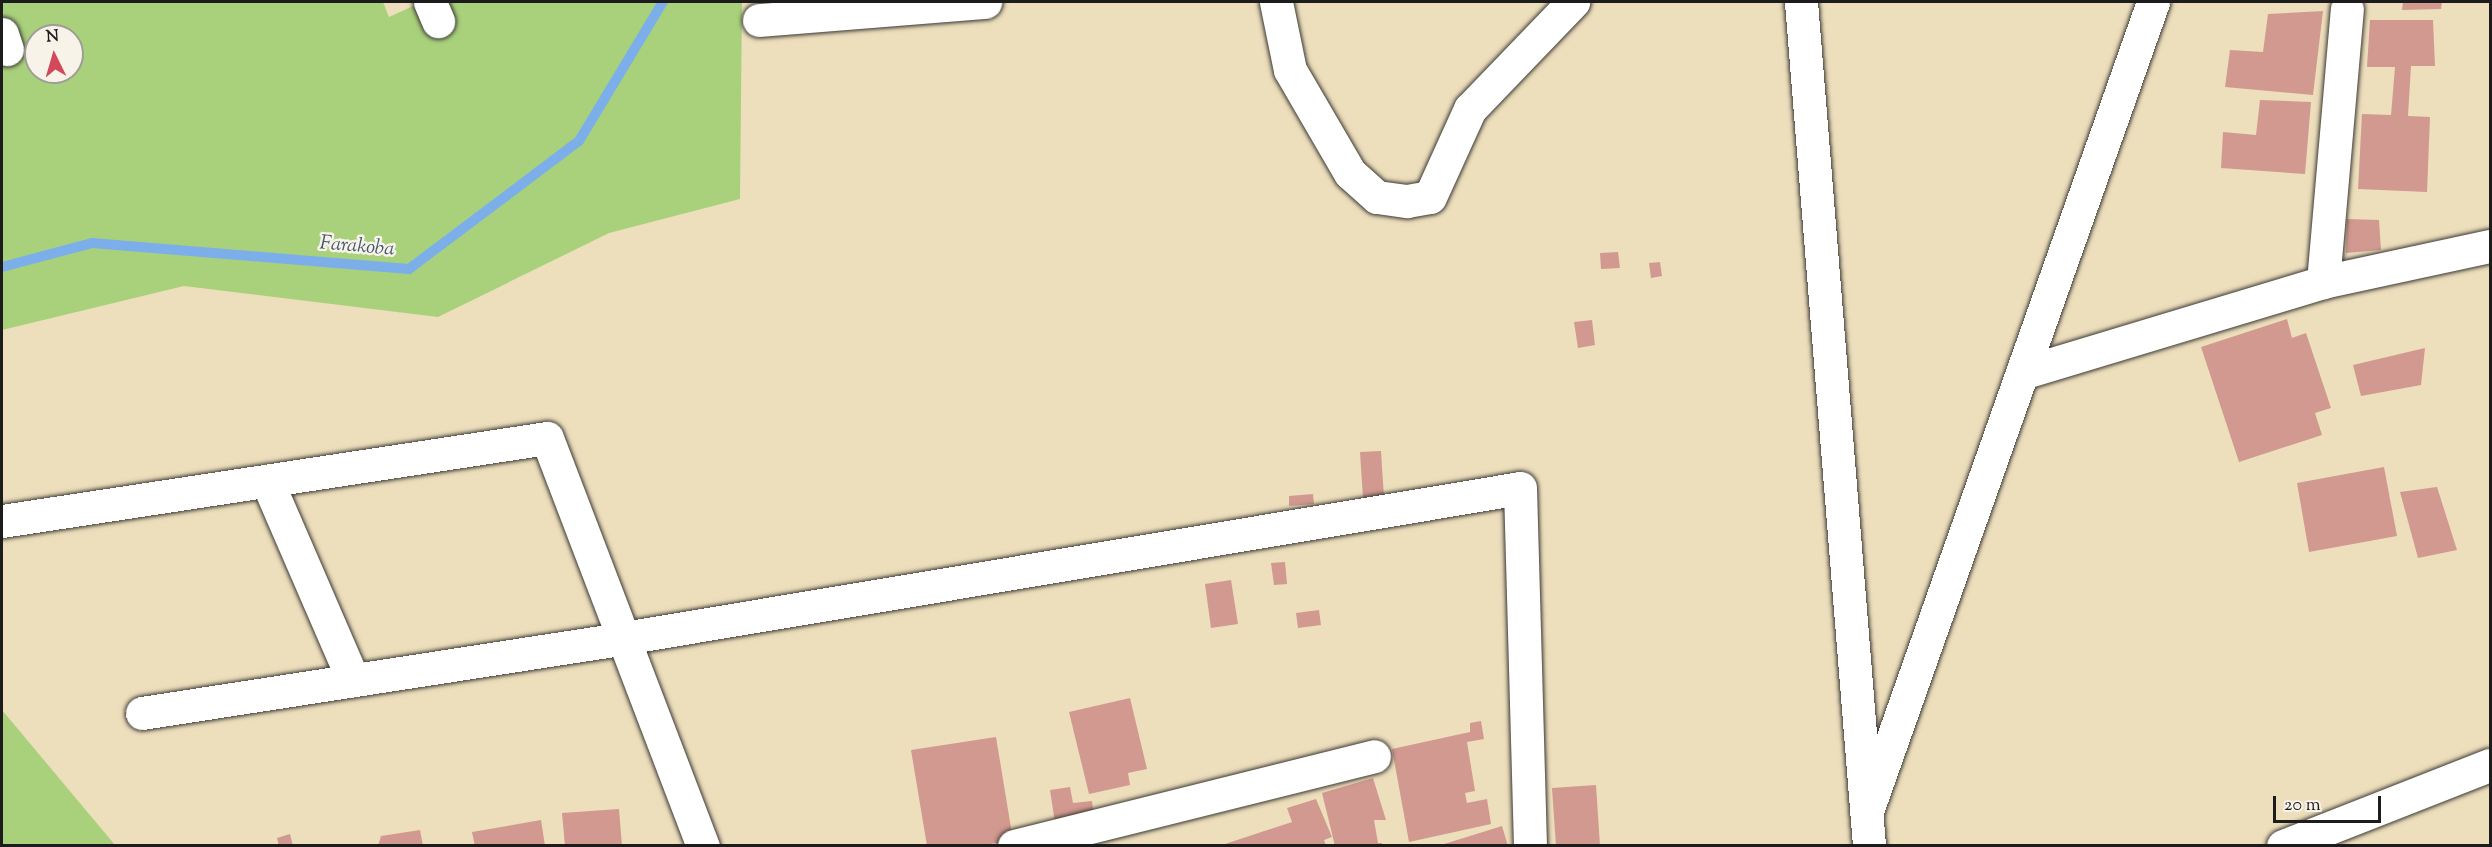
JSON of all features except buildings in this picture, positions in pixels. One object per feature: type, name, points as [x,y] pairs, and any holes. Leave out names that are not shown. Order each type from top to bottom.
[{"type":"street","points":[[759,20],[985,2]]},
{"type":"street","points":[[1276,2],[1290,70],[1350,173],[1377,197],[1407,201],[1430,197],[1470,109],[1573,2]]},
{"type":"street","points":[[1801,2],[1869,846]]},
{"type":"street","points":[[1867,811],[2152,2]]},
{"type":"street","points":[[2323,282],[2347,9]]},
{"type":"street","points":[[2022,373],[2323,282],[2490,246]]},
{"type":"street","points":[[2,521],[547,438],[703,846]]},
{"type":"street","points":[[267,481],[353,681]]},
{"type":"street","points":[[142,714],[624,638],[1520,488],[1530,846]]},
{"type":"street","points":[[1014,846],[1374,756]]},
{"type":"street","points":[[2283,846],[2490,765]]},
{"type":"green space","points":[[2,2],[383,2],[389,17],[422,2],[742,2],[740,199],[609,233],[438,317],[184,286],[2,330]]},
{"type":"green space","points":[[2,710],[115,845],[2,845]]},
{"type":"waterway","name":"Farakoba","points":[[2,267],[92,243],[409,269],[579,141],[663,2]]}]
